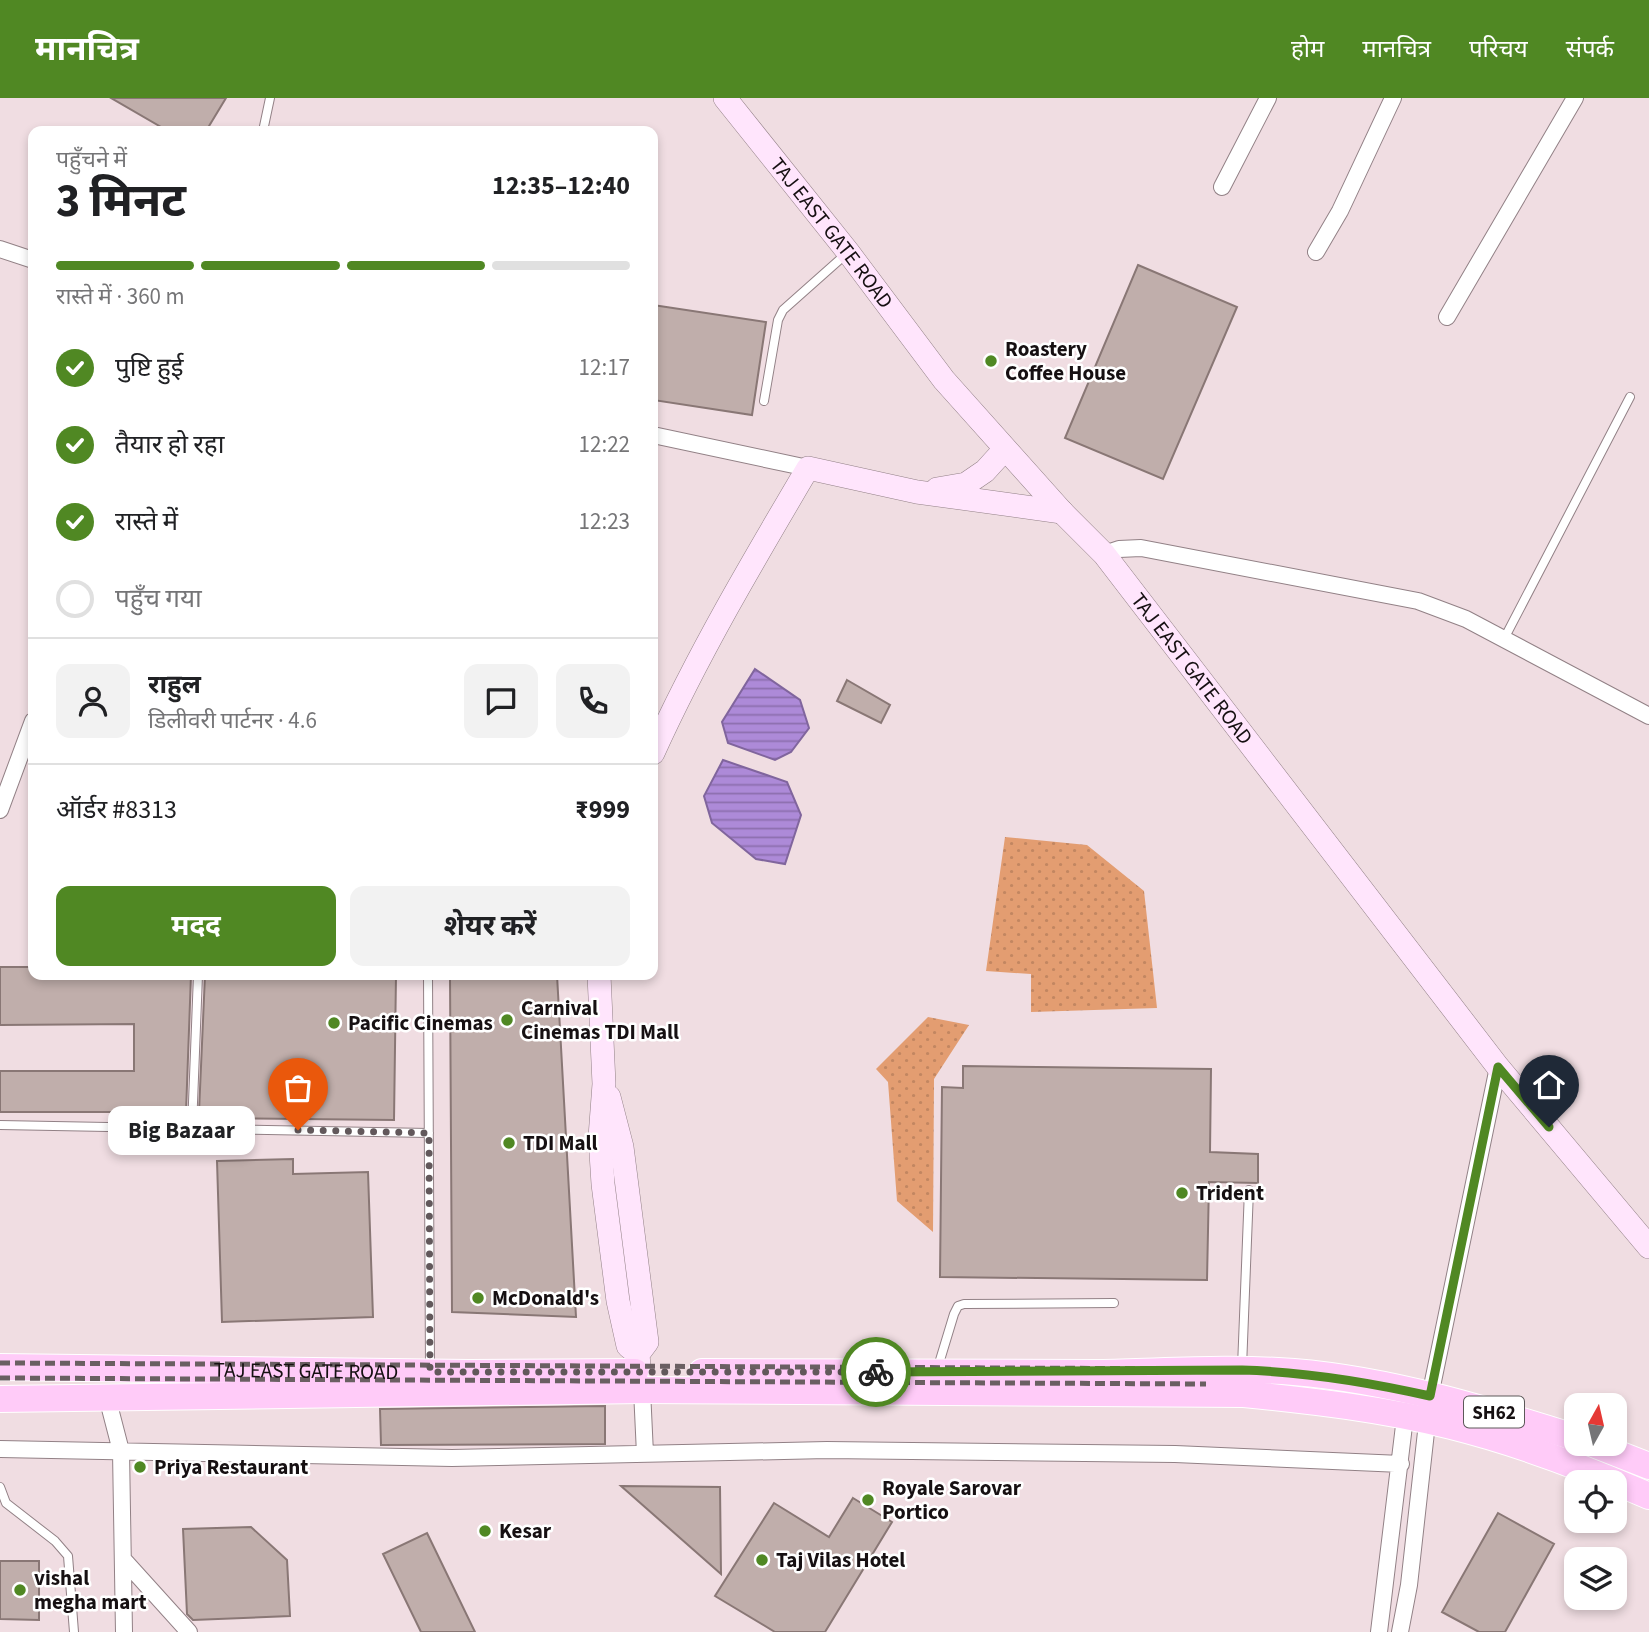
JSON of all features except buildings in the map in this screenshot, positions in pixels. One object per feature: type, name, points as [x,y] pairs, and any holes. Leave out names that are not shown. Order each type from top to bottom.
[{"type":"main road","name":"TAJ EAST GATE ROAD","points":[[725,98],[848,252],[944,380],[1062,512],[1104,554],[1498,1067],[1649,1247]]},
{"type":"main road","points":[[917,492],[966,484],[985,471],[1005,449]]},
{"type":"main road","points":[[658,743],[694,667],[745,573],[808,468],[917,492],[1062,512]]},
{"type":"main road","points":[[599,980],[604,1084],[600,1137],[607,1222],[623,1324],[628,1346],[640,1372]]},
{"type":"main road","name":"TAJ EAST GATE ROAD","points":[[0,1367],[430,1372],[936,1373],[1242,1370],[1294,1372],[1418,1406]]},
{"type":"main road","name":"SH62","points":[[0,1399],[107,1397],[640,1372],[1244,1394],[1494,1412],[1564,1434]]},
{"type":"main road","name":"SH62","points":[[1418,1406],[1649,1496]]},
{"type":"main road","points":[[1624,1456],[1649,1466]]},
{"type":"street","points":[[1222,187],[1268,98]]},
{"type":"street","points":[[1316,252],[1340,211],[1392,98]]},
{"type":"street","points":[[1447,317],[1575,98]]},
{"type":"street","points":[[0,249],[28,258]]},
{"type":"street","points":[[658,436],[808,468]]},
{"type":"street","points":[[1104,554],[1119,549],[1141,548],[1418,601],[1466,619],[1649,716]]},
{"type":"street","points":[[0,810],[28,734]]},
{"type":"street","points":[[1379,1632],[1401,1464],[1418,1406],[1498,1067]]},
{"type":"street","points":[[640,1372],[645,1454]]},
{"type":"street","points":[[107,1397],[121,1451],[124,1632]]},
{"type":"street","points":[[1400,1632],[1409,1585],[1418,1406]]},
{"type":"street","points":[[0,1449],[452,1458],[827,1450],[1175,1454],[1401,1464]]},
{"type":"street","points":[[123,1559],[189,1632]]},
{"type":"lane","points":[[263,126],[270,98]]},
{"type":"lane","points":[[764,401],[778,320],[783,310],[848,252]]},
{"type":"lane","points":[[1504,639],[1630,397]]},
{"type":"lane","points":[[192,1128],[198,980]]},
{"type":"lane","points":[[428,980],[430,1372]]},
{"type":"lane","points":[[0,1125],[429,1133]]},
{"type":"lane","points":[[1242,1370],[1250,1191]]},
{"type":"lane","points":[[936,1373],[958,1306],[1114,1303]]},
{"type":"lane","points":[[1,1491],[6,1503],[55,1541],[68,1556],[74,1632]]},
{"type":"shaded area","points":[[755,669],[800,700],[809,728],[791,752],[775,760],[728,743],[722,722]]},
{"type":"shaded area","points":[[723,760],[787,782],[801,815],[785,864],[756,859],[712,823],[704,796]]},
{"type":"shaded area","points":[[1005,837],[1087,845],[1144,891],[1157,1008],[1031,1012],[1031,974],[986,971]]},
{"type":"shaded area","points":[[928,1017],[969,1025],[934,1079],[933,1232],[897,1201],[888,1082],[876,1069]]},
{"type":"railway","points":[[0,1363],[1207,1369]]},
{"type":"railway","points":[[0,1378],[1206,1384]]},
{"type":"way so far","points":[[298,1130],[429,1133],[430,1372],[876,1372]]},
{"type":"place","name":"Roastery Coffee House","points":[[991,361]]},
{"type":"place","name":"Carnival Cinemas TDI Mall","points":[[507,1020]]},
{"type":"place","name":"Pacific Cinemas","points":[[334,1023]]},
{"type":"place","name":"Big Bazaar","points":[[298,1130]]},
{"type":"place","name":"TDI Mall","points":[[509,1143]]},
{"type":"place","name":"Trident","points":[[1182,1193]]},
{"type":"place","name":"McDonald's","points":[[478,1298]]},
{"type":"place","name":"Priya Restaurant","points":[[140,1467]]},
{"type":"place","name":"Royale Sarovar Portico","points":[[868,1500]]},
{"type":"place","name":"Kesar","points":[[485,1531]]},
{"type":"place","name":"Taj Vilas Hotel","points":[[762,1560]]},
{"type":"place","name":"vishal megha mart","points":[[20,1590]]},
{"type":"route","points":[[876,1372],[1294,1372],[1341,1378],[1430,1396],[1498,1067],[1549,1127]]}]
